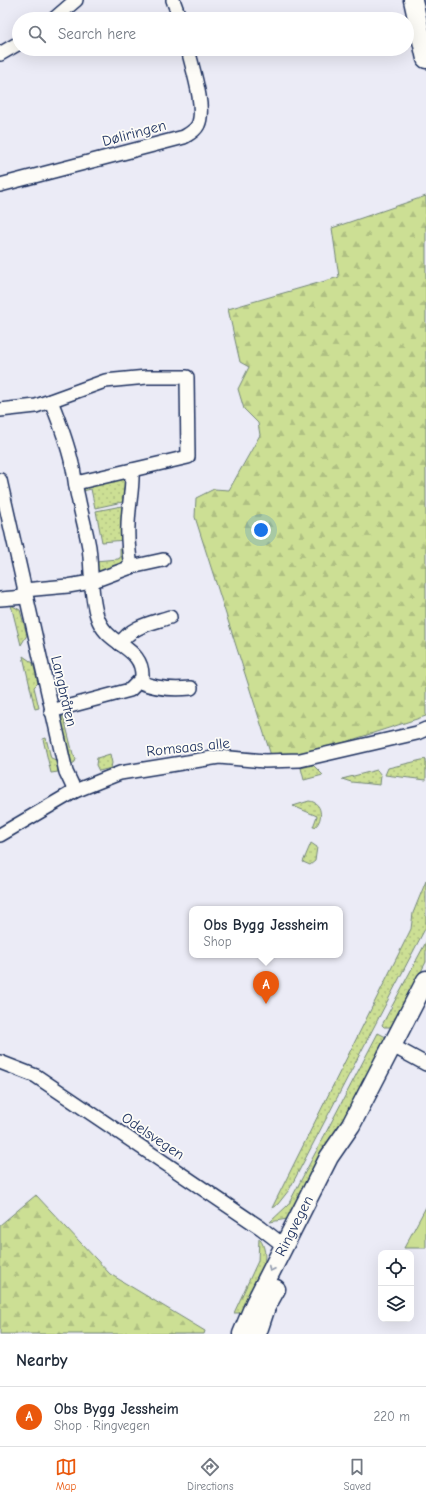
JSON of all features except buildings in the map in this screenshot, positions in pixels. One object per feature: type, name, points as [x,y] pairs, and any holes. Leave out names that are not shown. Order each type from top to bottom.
[{"type":"main road","points":[[413,0],[426,59]]},
{"type":"main road","name":"Ringvegen","points":[[248,1333],[254,1303],[329,1157],[351,1125],[391,1045],[426,980]]},
{"type":"main road","name":"Ringvegen","points":[[248,1333],[266,1307],[339,1162],[351,1125]]},
{"type":"street","points":[[62,12],[76,0]]},
{"type":"street","points":[[173,0],[177,12]]},
{"type":"street","points":[[0,54],[12,47]]},
{"type":"street","name":"Døliringen","points":[[0,186],[184,137],[194,130],[198,124],[201,110],[189,56]]},
{"type":"street","points":[[0,410],[36,406],[106,381],[147,377],[187,377],[188,457],[76,483]]},
{"type":"street","points":[[51,401],[64,434],[76,483],[89,548],[91,582],[96,614],[100,625],[106,634],[127,647],[143,669],[140,682],[130,690],[51,710]]},
{"type":"street","points":[[131,567],[128,543],[128,525],[133,486],[132,470]]},
{"type":"street","name":"Langbråten","points":[[0,480],[51,710],[66,772],[75,791]]},
{"type":"street","points":[[0,599],[25,593],[91,582],[131,567],[163,560]]},
{"type":"street","points":[[120,644],[125,636],[133,629],[170,617]]},
{"type":"street","points":[[140,682],[162,689],[177,690],[191,688]]},
{"type":"street","name":"Romsaas alle","points":[[0,835],[75,791],[109,777],[139,769],[219,758],[265,761],[300,760],[423,732]]},
{"type":"street","points":[[391,1045],[426,1064]]},
{"type":"street","name":"Odelsvegen","points":[[0,1062],[36,1076],[248,1219],[284,1245]]},
{"type":"green space","points":[[426,196],[426,716],[274,765],[195,517],[196,498],[214,489],[229,490],[260,435],[258,423],[244,409],[238,389],[249,367],[240,362],[228,309],[339,277],[332,228]]},
{"type":"green space","points":[[126,478],[127,501],[95,508],[91,489],[83,491],[83,488],[86,486]]},
{"type":"green space","points":[[127,505],[125,540],[102,542],[96,511]]},
{"type":"green space","points":[[125,547],[124,564],[98,576],[95,561],[118,559],[120,558],[120,548]]},
{"type":"green space","points":[[11,605],[20,610],[27,635],[21,645]]},
{"type":"green space","points":[[23,656],[33,663],[38,683],[34,687],[39,708],[35,709]]},
{"type":"green space","points":[[63,714],[73,754],[76,759],[72,764],[61,720]]},
{"type":"green space","points":[[46,738],[51,758],[56,760],[58,772],[51,773],[43,739]]},
{"type":"green space","points":[[110,754],[112,763],[111,768],[99,771],[96,765],[97,758]]},
{"type":"green space","points":[[426,759],[426,780],[385,775],[388,768]]},
{"type":"green space","points":[[313,765],[323,775],[304,780],[301,768]]},
{"type":"green space","points":[[377,770],[381,775],[380,785],[351,782],[342,779]]},
{"type":"green space","points":[[309,801],[317,804],[320,811],[320,820],[315,827],[313,827],[317,816],[293,806]]},
{"type":"green space","points":[[311,843],[317,847],[315,861],[310,865],[303,862]]},
{"type":"green space","points":[[426,881],[426,927],[289,1190],[278,1204],[272,1208],[411,929],[413,913]]},
{"type":"green space","points":[[426,942],[426,962],[393,1025],[390,1027],[384,1027],[382,1025]]},
{"type":"green space","points":[[378,1033],[386,1037],[381,1048],[292,1215],[287,1219],[270,1222],[288,1205]]},
{"type":"green space","points":[[36,1195],[110,1274],[205,1331],[204,1334],[0,1334],[0,1225]]},
{"type":"green space","points":[[426,1207],[426,1248],[404,1248]]},
{"type":"green space","points":[[259,1238],[264,1247],[265,1256],[261,1276],[242,1313],[234,1313],[258,1261]]},
{"type":"place","name":"Obs Bygg Jessheim","points":[[266,1004]]}]
